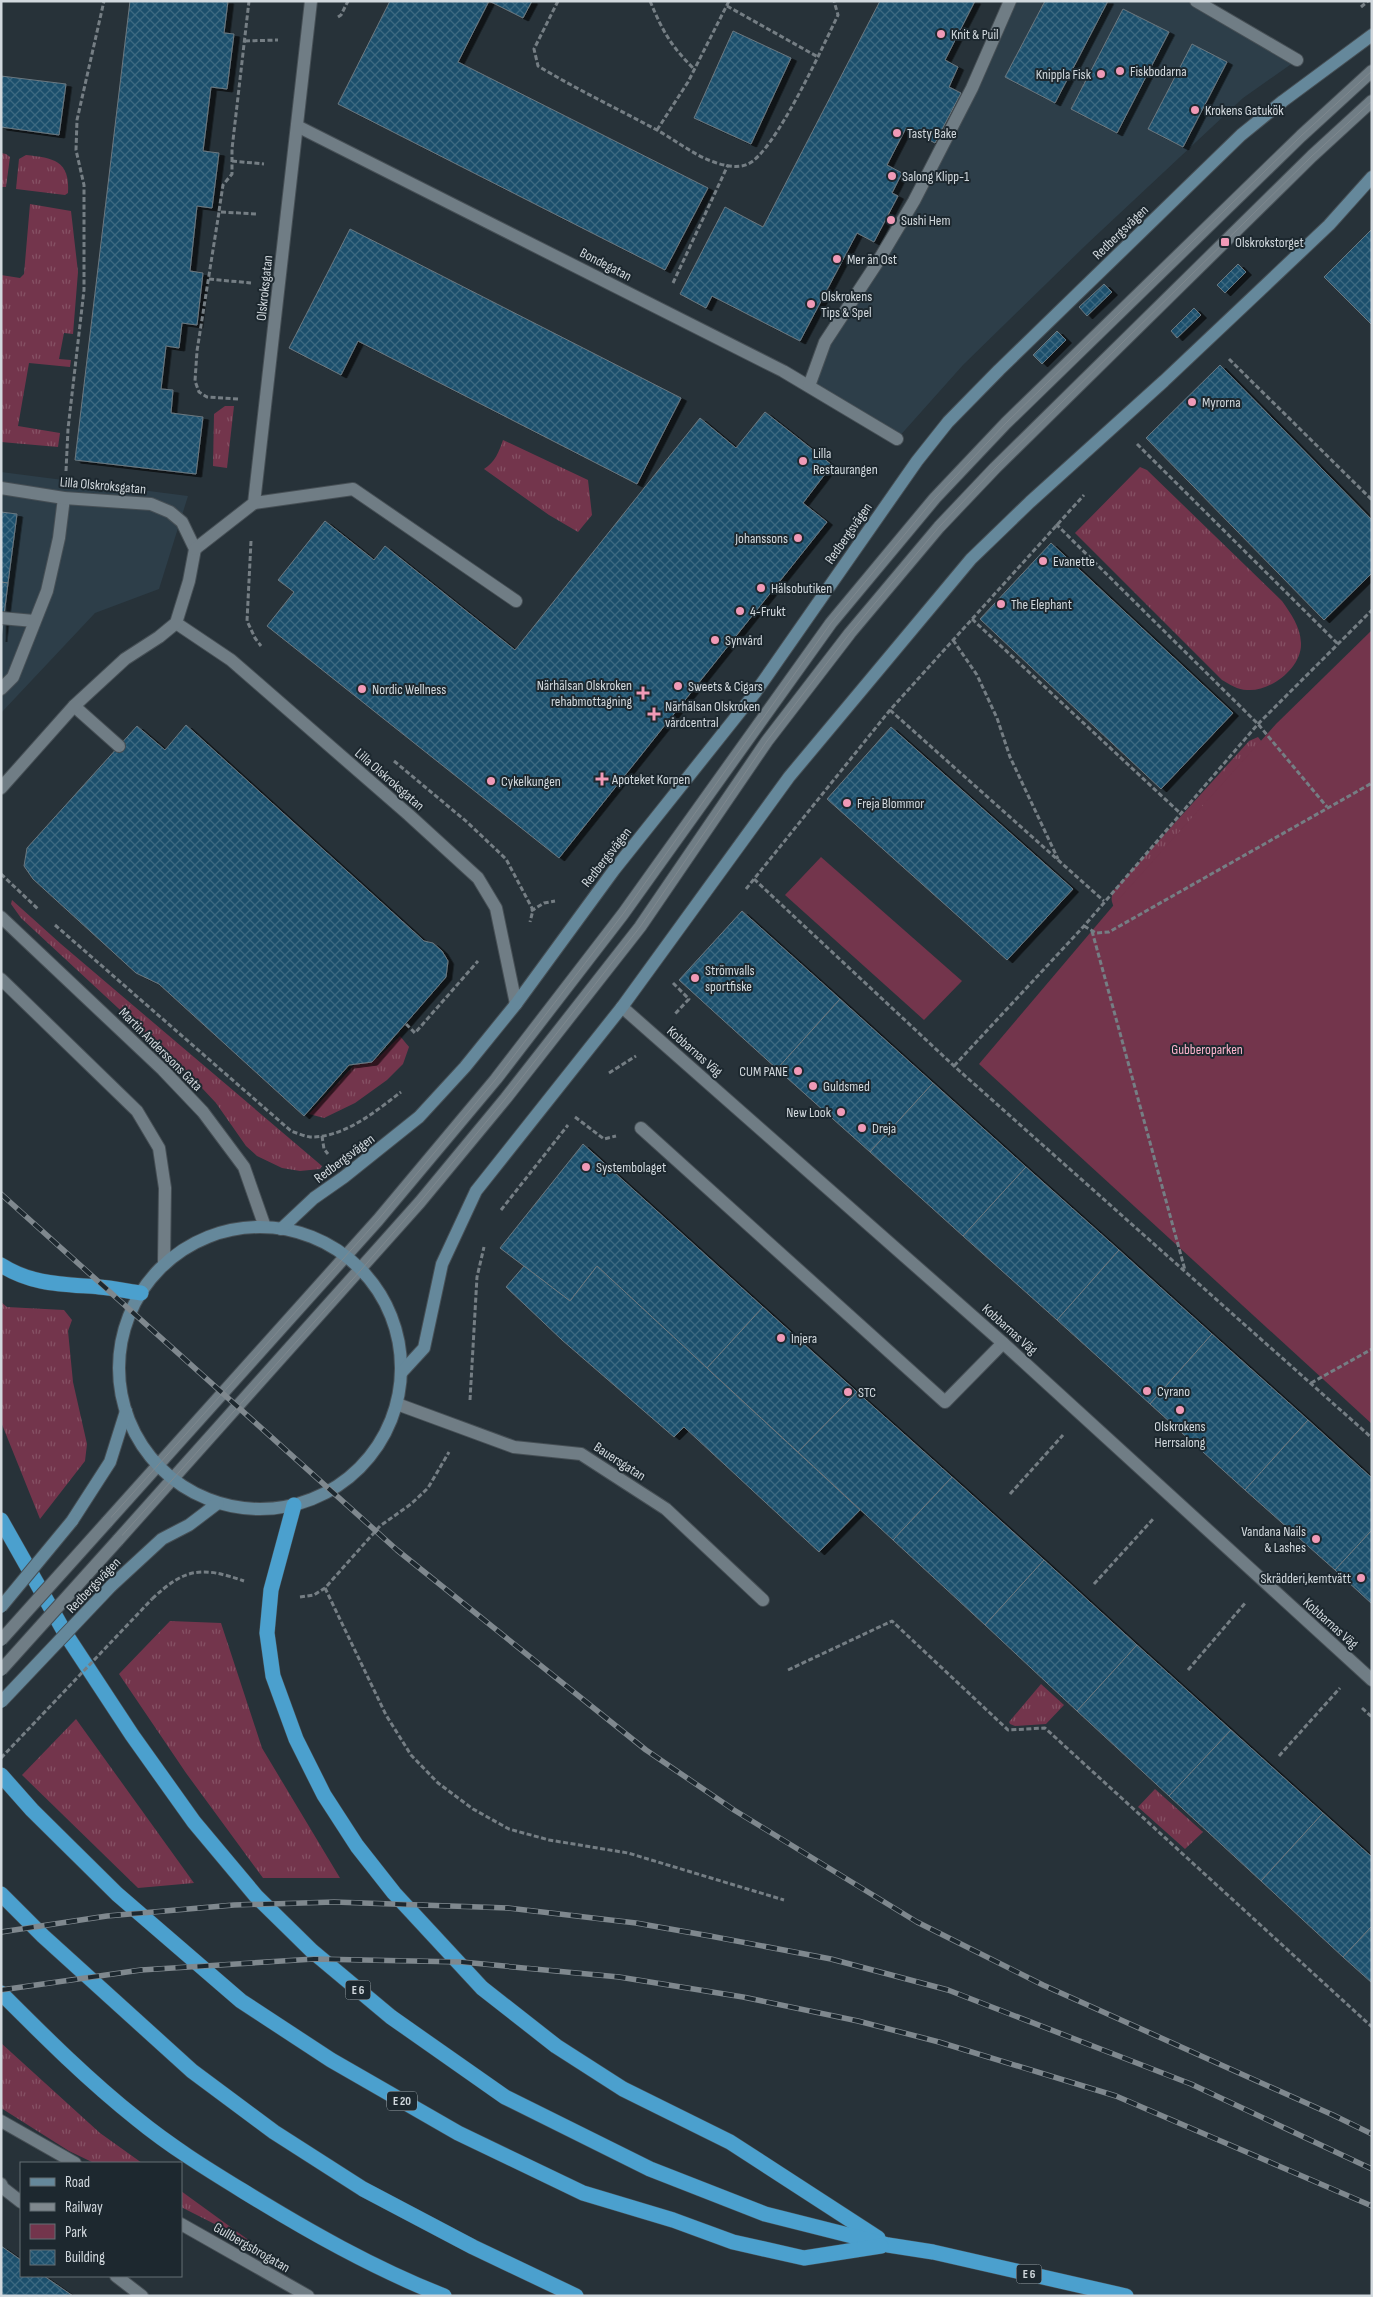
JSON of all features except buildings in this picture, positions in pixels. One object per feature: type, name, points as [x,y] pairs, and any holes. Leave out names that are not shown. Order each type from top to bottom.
[{"type":"highway","points":[[1,1265],[18,1276],[45,1283],[100,1287],[141,1293]]},
{"type":"highway","points":[[294,1505],[271,1590],[267,1633],[272,1676],[296,1739],[324,1794],[357,1846],[394,1893],[482,1988],[556,2046],[623,2089],[730,2142],[888,2245]]},
{"type":"highway","name":"E 6","points":[[1,1520],[65,1633],[194,1822],[256,1896],[312,1951],[391,2017],[505,2097],[650,2169],[764,2214],[888,2245],[933,2252],[1126,2296]]},
{"type":"highway","name":"E 20","points":[[1,1775],[32,1810],[117,1894],[241,2001],[332,2060],[458,2133],[582,2193],[673,2220],[733,2242],[804,2258],[888,2245]]},
{"type":"highway","points":[[1,1894],[50,1943],[192,2071],[274,2132],[363,2189],[473,2247],[576,2296]]},
{"type":"highway","points":[[1,1994],[66,2057],[138,2120],[207,2168],[293,2222],[399,2278],[444,2296]]},
{"type":"street","name":"Olskroksgatan","points":[[254,503],[311,1]]},
{"type":"street","points":[[809,386],[825,342],[877,263],[914,201],[972,88],[1010,1]]},
{"type":"street","points":[[1196,1],[1297,60]]},
{"type":"street","name":"Redbergsvägen","points":[[281,1229],[314,1198],[344,1178],[419,1117],[465,1067],[516,1004],[614,870],[755,693],[917,461],[948,422],[1241,135],[1282,101],[1372,36]]},
{"type":"street","points":[[1,1640],[346,1257],[436,1152],[552,1007],[655,869],[831,623],[935,498],[1006,423],[1294,142],[1372,71]]},
{"type":"street","points":[[1,1670],[361,1270],[426,1195],[572,1015],[661,896],[767,741],[850,633],[927,541],[995,468],[1312,156],[1372,101]]},
{"type":"street","name":"Bondegatan","points":[[298,126],[783,371],[897,439]]},
{"type":"street","points":[[402,1373],[424,1348],[442,1264],[476,1190],[622,1007],[789,777],[958,574],[1030,502],[1164,381],[1329,224],[1372,177]]},
{"type":"street","name":"Lilla Olskroksgatan","points":[[1,488],[64,498],[151,504],[170,512],[182,522],[194,549]]},
{"type":"street","points":[[1,788],[74,706],[125,659],[159,637],[176,623],[189,581],[194,549],[254,503],[353,489],[516,601]]},
{"type":"street","points":[[1,689],[13,677],[47,591],[59,538],[64,498]]},
{"type":"street","points":[[1,618],[34,621]]},
{"type":"street","name":"Lilla Olskroksgatan","points":[[176,623],[231,660],[478,878],[496,908],[503,932],[516,1004]]},
{"type":"street","points":[[74,706],[119,746]]},
{"type":"street","name":"Martin Anderssons Gata","points":[[1,917],[163,1070],[203,1112],[244,1167],[266,1227]]},
{"type":"street","points":[[1,979],[137,1111],[159,1148],[165,1188],[164,1264]]},
{"type":"street","name":"Kobbarnas Väg","points":[[622,1007],[1003,1343],[1372,1680]]},
{"type":"street","points":[[641,1128],[945,1402],[1003,1343]]},
{"type":"street","points":[[266,1227],[281,1229],[317,1239],[346,1257],[361,1270],[380,1294],[393,1319],[400,1346],[402,1373],[397,1404],[389,1426],[373,1453],[351,1476],[324,1494],[294,1505],[256,1510],[218,1503],[172,1480],[157,1466],[140,1443],[126,1411],[120,1372],[122,1339],[130,1315],[141,1293],[164,1264],[193,1244],[228,1231],[266,1227]]},
{"type":"street","name":"Bauersgatan","points":[[397,1404],[460,1429],[514,1447],[581,1454],[666,1508],[763,1600]]},
{"type":"street","points":[[1,1607],[72,1521],[91,1493],[110,1462],[126,1411]]},
{"type":"street","name":"Redbergsvägen","points":[[1,1702],[132,1565],[162,1540],[189,1525],[218,1503]]},
{"type":"street","points":[[1,2121],[73,2162]]},
{"type":"street","points":[[1,2184],[3,2188],[20,2201]]},
{"type":"street","name":"Gullbergsbrogatan","points":[[182,2225],[308,2296]]},
{"type":"street","points":[[117,2277],[142,2296]]},
{"type":"path","points":[[64,498],[68,429],[84,290],[84,185],[76,150],[77,120],[104,1]]},
{"type":"path","points":[[249,1],[232,149],[232,174],[223,185],[218,212],[197,351],[195,381],[199,392],[207,397],[266,401]]},
{"type":"path","points":[[558,1],[534,49],[538,66],[569,85],[657,130],[706,159],[736,167],[750,164],[769,143],[818,57],[838,15],[834,1]]},
{"type":"path","points":[[650,1],[665,36],[677,52],[694,69]]},
{"type":"path","points":[[657,130],[688,82],[728,1]]},
{"type":"path","points":[[726,6],[818,57]]},
{"type":"path","points":[[676,276],[728,165]]},
{"type":"path","points":[[218,212],[287,217]]},
{"type":"path","points":[[209,279],[280,286]]},
{"type":"path","points":[[1228,358],[1372,500]]},
{"type":"path","points":[[1134,442],[1338,644]]},
{"type":"path","points":[[1030,502],[1056,524],[1258,724],[1326,808]]},
{"type":"path","points":[[254,503],[247,622],[255,638],[265,650]]},
{"type":"path","points":[[741,894],[890,710],[1056,524]]},
{"type":"path","points":[[954,1066],[1084,926],[1258,724],[1372,610]]},
{"type":"path","points":[[972,619],[1180,813]]},
{"type":"path","points":[[953,640],[977,675],[997,718],[1010,757],[1060,862]]},
{"type":"path","points":[[890,710],[1104,901]]},
{"type":"path","points":[[391,758],[467,822],[506,859],[532,910],[525,939],[510,972]]},
{"type":"path","points":[[1084,926],[1096,933],[1109,932],[1372,782]]},
{"type":"path","points":[[729,860],[754,879],[954,1066],[1372,1438]]},
{"type":"path","points":[[1,874],[41,912]]},
{"type":"path","points":[[406,1024],[415,1032],[503,932],[544,903]]},
{"type":"path","points":[[54,925],[291,1131],[308,1137],[322,1136],[348,1128],[406,1088]]},
{"type":"path","points":[[1092,931],[1185,1270]]},
{"type":"path","points":[[605,1079],[611,1071],[636,1056],[689,999],[670,980]]},
{"type":"path","points":[[500,1211],[581,1109]]},
{"type":"path","points":[[575,1116],[604,1139],[641,1128]]},
{"type":"path","points":[[1,1758],[171,1581],[183,1575],[200,1571],[224,1574],[271,1590],[303,1598],[314,1595],[325,1588],[380,1526],[411,1504],[428,1488],[460,1429],[471,1396],[477,1278],[485,1242]]},
{"type":"path","points":[[1311,1382],[1372,1349]]},
{"type":"path","points":[[1010,1494],[1063,1434]]},
{"type":"path","points":[[1094,1584],[1155,1517]]},
{"type":"path","points":[[325,1588],[386,1715],[411,1756],[438,1783],[473,1810],[509,1829],[549,1840],[628,1853],[784,1900]]},
{"type":"path","points":[[1188,1670],[1246,1602]]},
{"type":"path","points":[[788,1670],[892,1621],[1008,1730],[1045,1728],[1372,2027]]},
{"type":"path","points":[[1279,1756],[1340,1688]]},
{"type":"shaded area","points":[[1010,1],[1045,1],[1005,77],[1054,103],[1108,1],[1196,1],[1297,60],[1243,98],[1087,244],[963,365],[897,439],[809,386],[825,342],[877,263]],"holes":[[[1123,9],[1169,32],[1117,133],[1071,109]],[[1227,62],[1183,147],[1148,129]]]},
{"type":"shaded area","points":[[1,472],[188,496],[159,589],[95,613],[1,713]]},
{"type":"green space","points":[[1,153],[10,157],[6,187],[1,187]]},
{"type":"green space","points":[[26,155],[52,160],[63,167],[68,182],[68,193],[65,195],[16,189],[19,159]]},
{"type":"green space","points":[[30,204],[71,211],[78,272],[73,334],[64,333],[59,359],[71,360],[70,367],[29,363],[18,426],[60,433],[58,447],[1,442],[1,275],[20,278],[24,274]]},
{"type":"green space","points":[[225,406],[234,406],[227,468],[213,466],[214,414]]},
{"type":"green space","points":[[503,440],[588,480],[592,515],[578,532],[549,515],[484,469],[496,456]]},
{"type":"green space","points":[[1140,467],[1147,470],[1282,601],[1292,616],[1300,637],[1300,652],[1290,669],[1274,683],[1256,690],[1244,690],[1222,680],[1075,533]]},
{"type":"green space","name":"Gubberoparken","points":[[1372,630],[1372,1424],[979,1064],[1118,900],[1276,724]]},
{"type":"green space","points":[[1258,737],[1315,807],[1117,911],[1112,901],[1114,890],[1249,741]]},
{"type":"green space","points":[[821,857],[962,981],[924,1020],[785,895]]},
{"type":"green space","points":[[12,900],[322,1166],[320,1169],[300,1171],[282,1168],[257,1156],[246,1146],[216,1103],[187,1072],[21,918],[11,904]]},
{"type":"green space","points":[[400,1036],[409,1047],[403,1064],[387,1080],[355,1103],[324,1118],[309,1114],[355,1064],[378,1058]]},
{"type":"green space","points":[[1,1302],[7,1307],[64,1310],[72,1320],[68,1331],[73,1382],[87,1444],[85,1461],[40,1519],[1,1422]]},
{"type":"green space","points":[[170,1621],[221,1623],[262,1748],[340,1878],[263,1878],[186,1773],[119,1674]]},
{"type":"green space","points":[[1041,1684],[1064,1705],[1046,1724],[1015,1726],[1010,1724],[1009,1722]]},
{"type":"green space","points":[[76,1719],[194,1883],[138,1888],[22,1775]]},
{"type":"green space","points":[[1155,1789],[1203,1832],[1185,1849],[1138,1807]]},
{"type":"green space","points":[[1,2043],[100,2133],[141,2162],[92,2162],[69,2151],[1,2108]]},
{"type":"green space","points":[[182,2192],[254,2244],[182,2208]]},
{"type":"tram line","points":[[1,1640],[378,1220],[496,1079],[623,914],[831,623],[935,498],[1006,423],[1301,136],[1372,71]]},
{"type":"tram line","points":[[1,1670],[361,1270],[506,1098],[640,927],[767,741],[850,633],[939,527],[995,468],[1312,156],[1372,101]]},
{"type":"railway","points":[[1,1194],[397,1550],[646,1750],[734,1810],[917,1922],[1043,1985],[1372,2134]]},
{"type":"railway","points":[[1,1932],[107,1916],[234,1905],[334,1902],[508,1908],[636,1923],[831,1959],[948,1990],[1191,2084],[1372,2169]]},
{"type":"railway","points":[[1,1990],[141,1970],[314,1959],[462,1962],[619,1977],[743,1997],[858,2021],[939,2042],[1116,2096],[1372,2206]]},
{"type":"place","name":"Knit & Puil","points":[[941,34]]},
{"type":"place","name":"Fiskbodarna","points":[[1120,71]]},
{"type":"place","name":"Knippla Fisk","points":[[1101,74]]},
{"type":"place","name":"Krokens Gatukök","points":[[1195,110]]},
{"type":"place","name":"Tasty Bake","points":[[897,133]]},
{"type":"place","name":"Salong Klipp-1","points":[[892,176]]},
{"type":"place","name":"Sushi Hem","points":[[891,220]]},
{"type":"place","name":"Olskrokstorget","points":[[1225,242]]},
{"type":"place","name":"Mer än Ost","points":[[837,259]]},
{"type":"place","name":"Olskrokens Tips & Spel","points":[[811,304]]},
{"type":"place","name":"Myrorna","points":[[1192,402]]},
{"type":"place","name":"Lilla Restaurangen","points":[[803,461]]},
{"type":"place","name":"Johanssons","points":[[798,538]]},
{"type":"place","name":"Evanette","points":[[1043,561]]},
{"type":"place","name":"Hälsobutiken","points":[[761,588]]},
{"type":"place","name":"The Elephant","points":[[1001,604]]},
{"type":"place","name":"4-Frukt","points":[[740,611]]},
{"type":"place","name":"Synvård","points":[[715,640]]},
{"type":"place","name":"Sweets & Cigars","points":[[678,686]]},
{"type":"place","name":"Nordic Wellness","points":[[362,689]]},
{"type":"place","name":"Närhälsan Olskroken rehabmottagning","points":[[643,693]]},
{"type":"place","name":"Närhälsan Olskroken vårdcentral","points":[[654,714]]},
{"type":"place","name":"Apoteket Korpen","points":[[602,779]]},
{"type":"place","name":"Cykelkungen","points":[[491,781]]},
{"type":"place","name":"Freja Blommor","points":[[847,803]]},
{"type":"place","name":"Strömvalls sportfiske","points":[[695,978]]},
{"type":"place","name":"CUM PANE","points":[[798,1071]]},
{"type":"place","name":"Guldsmed","points":[[813,1086]]},
{"type":"place","name":"New Look","points":[[841,1112]]},
{"type":"place","name":"Dreja","points":[[862,1128]]},
{"type":"place","name":"Systembolaget","points":[[586,1167]]},
{"type":"place","name":"Injera","points":[[781,1338]]},
{"type":"place","name":"Cyrano","points":[[1147,1391]]},
{"type":"place","name":"STC","points":[[848,1392]]},
{"type":"place","name":"Olskrokens Herrsalong","points":[[1180,1410]]},
{"type":"place","name":"Vandana Nails & Lashes","points":[[1316,1539]]},
{"type":"place","name":"Skrädderi,kemtvätt","points":[[1361,1578]]}]
